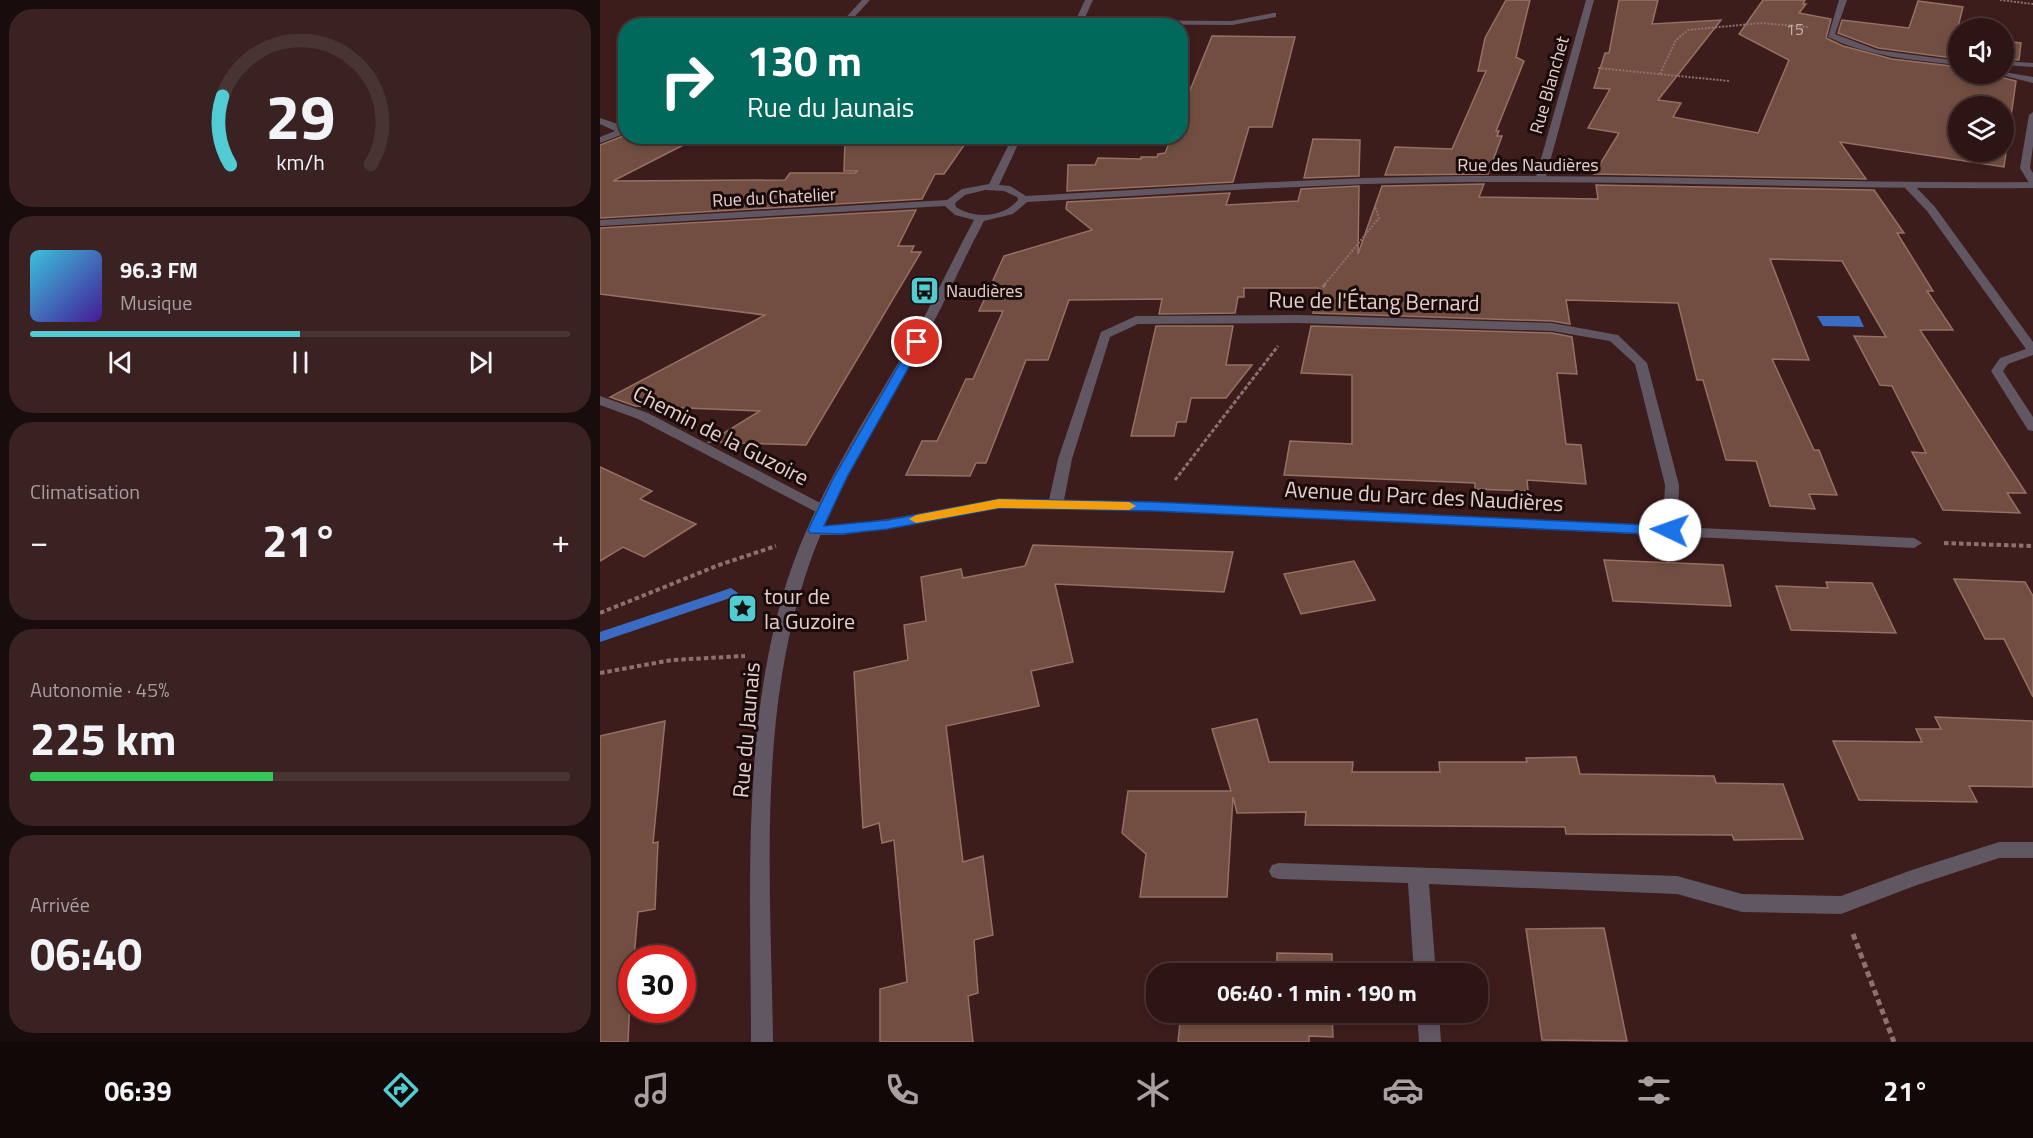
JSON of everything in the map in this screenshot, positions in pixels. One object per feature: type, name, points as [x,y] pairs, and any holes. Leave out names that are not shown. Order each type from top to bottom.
[{"type":"street","points":[[849,18],[866,0]]},
{"type":"street","points":[[1081,18],[1089,0]]},
{"type":"street","name":"Rue Blanchet","points":[[1540,180],[1590,0]]},
{"type":"street","points":[[1843,0],[1831,35],[1863,49],[1948,61]]},
{"type":"street","points":[[1188,23],[1232,23],[1273,15]]},
{"type":"street","points":[[2014,64],[2033,65]]},
{"type":"street","points":[[2014,76],[2033,80]]},
{"type":"street","points":[[2033,115],[2025,168],[2033,183]]},
{"type":"street","points":[[600,121],[618,128]]},
{"type":"street","points":[[600,140],[618,133]]},
{"type":"street","points":[[993,187],[1014,144]]},
{"type":"street","name":"Rue des Naudières","points":[[1023,199],[1366,181],[1540,180],[1909,186],[2033,183]]},
{"type":"street","points":[[1909,186],[1938,219],[2033,351],[2004,361],[1997,371],[2033,427]]},
{"type":"street","points":[[993,187],[1014,190],[1023,199],[1011,211],[981,217],[956,213],[950,203],[963,192],[993,187]]},
{"type":"street","name":"Rue du Chatelier","points":[[600,223],[950,203]]},
{"type":"street","name":"Rue du Jaunais","points":[[762,1042],[762,824],[765,748],[776,658],[792,591],[823,510],[939,303],[981,217]]},
{"type":"street","name":"Rue de l'Étang Bernard","points":[[1055,506],[1065,459],[1105,335],[1136,320],[1298,319],[1552,327],[1614,338],[1641,363],[1672,485],[1670,530]]},
{"type":"street","name":"Chemin de la Guzoire","points":[[600,400],[643,416],[823,510]]},
{"type":"street","name":"Avenue du Parc des Naudières","points":[[813,534],[888,524],[999,504],[1154,507],[1914,543]]},
{"type":"street","points":[[1279,872],[1677,885],[1742,903],[1842,905],[1912,878],[1999,850],[2033,850]]},
{"type":"street","points":[[1418,875],[1424,963]]},
{"type":"street","points":[[1429,1023],[1430,1042]]},
{"type":"path","points":[[2000,0],[2033,4]]},
{"type":"path","points":[[1660,74],[1676,40],[1688,30],[1762,23],[1833,30]]},
{"type":"path","points":[[1573,66],[1729,81]]},
{"type":"path","points":[[1154,507],[1298,319],[1379,218],[1366,181]]},
{"type":"path","points":[[600,613],[719,565],[813,534]]},
{"type":"path","points":[[1914,543],[2033,546]]},
{"type":"path","points":[[600,673],[641,662],[722,656],[776,658]]},
{"type":"path","points":[[1842,905],[1894,1042]]},
{"type":"water","points":[[1817,316],[1859,316],[1864,327],[1823,326]]},
{"type":"building","points":[[1506,0],[1530,0],[1516,57],[1524,61],[1496,131],[1499,131],[1497,136],[1502,136],[1488,174],[1385,175],[1395,147],[1452,149],[1486,71],[1478,71],[1485,38]]},
{"type":"building","points":[[1619,0],[1658,0],[1652,24],[1721,20],[1658,100],[1681,103],[1673,117],[1758,133],[1789,60],[1739,34],[1763,0],[1805,0],[1803,4],[1806,4],[1799,13],[1831,19],[1826,38],[1843,46],[1892,59],[1948,66],[1948,84],[2014,84],[2014,80],[2016,81],[2014,96],[1948,96],[1948,158],[1840,142],[1866,179],[1594,174],[1619,133],[1588,128],[1610,89],[1594,88],[1605,53],[1609,53]]},
{"type":"building","points":[[1918,1],[1963,7],[1960,18],[1948,18],[1948,58],[1878,48],[1838,33],[1842,20],[1909,28]]},
{"type":"building","points":[[1212,36],[1295,37],[1272,127],[1249,127],[1233,182],[1067,191],[1068,165],[1095,165],[1098,158],[1157,157],[1158,154],[1165,153],[1169,144],[1188,144],[1188,95]]},
{"type":"building","points":[[2014,42],[2021,43],[2019,60],[2014,60]]},
{"type":"building","points":[[618,138],[618,144],[685,144],[613,181],[785,180],[790,173],[855,173],[857,171],[844,171],[845,144],[965,144],[944,174],[935,174],[922,199],[600,218],[600,145]]},
{"type":"building","points":[[1313,139],[1360,140],[1359,176],[1304,178]]},
{"type":"building","points":[[1971,162],[2005,162],[2004,167]]},
{"type":"building","points":[[1484,184],[1479,197],[1598,199],[1596,185],[1874,190],[1904,233],[1897,233],[1933,291],[1927,291],[1953,330],[1920,330],[2026,493],[2007,493],[2020,513],[1943,510],[1912,452],[1926,453],[1892,386],[1880,385],[1854,336],[1886,337],[1842,261],[1770,259],[1809,360],[1772,359],[1814,450],[1819,450],[1837,495],[1809,494],[1815,509],[1770,506],[1756,461],[1726,460],[1703,380],[1697,380],[1678,303],[1566,300],[1570,324],[1552,321],[1313,313],[1318,288],[1244,288],[1244,297],[1238,297],[1235,313],[1159,314],[1162,299],[1069,300],[1048,360],[1026,360],[986,463],[976,463],[970,476],[906,475],[922,441],[937,441],[966,379],[973,379],[1003,311],[979,311],[1004,256],[1092,230],[1066,209],[1067,202],[1230,193],[1226,205],[1298,201],[1301,189],[1359,186],[1358,254],[1382,186]]},
{"type":"building","points":[[916,210],[898,246],[914,246],[911,252],[921,252],[806,445],[709,442],[760,411],[635,406],[610,397],[765,315],[600,294],[600,228]]},
{"type":"building","points":[[1156,326],[1233,326],[1226,365],[1252,365],[1226,398],[1191,398],[1186,422],[1177,422],[1174,436],[1131,436]]},
{"type":"building","points":[[1311,326],[1552,333],[1572,337],[1577,374],[1557,373],[1566,444],[1581,445],[1586,484],[1527,480],[1528,491],[1475,489],[1475,483],[1284,475],[1290,441],[1352,444],[1352,375],[1301,373]]},
{"type":"building","points":[[600,467],[652,491],[640,499],[696,524],[644,557],[623,547],[600,561]]},
{"type":"building","points":[[1033,545],[1233,552],[1224,592],[1055,584],[1073,662],[1031,671],[1039,706],[946,726],[963,862],[983,856],[993,935],[974,940],[978,993],[968,996],[973,1042],[880,1042],[880,989],[907,982],[894,840],[882,843],[879,823],[863,828],[854,672],[908,660],[904,625],[926,621],[921,577],[961,569],[963,578],[1025,566]]},
{"type":"building","points":[[1604,560],[1723,565],[1731,606],[1613,601]]},
{"type":"building","points":[[1354,561],[1375,600],[1301,614],[1284,574]]},
{"type":"building","points":[[1954,579],[2025,582],[2033,596],[2033,697],[2004,639],[1985,639]]},
{"type":"building","points":[[1826,582],[1872,583],[1896,633],[1791,630],[1776,586],[1828,588]]},
{"type":"building","points":[[1935,717],[2033,721],[2033,787],[1969,786],[1977,802],[1859,800],[1833,741],[1922,742],[1916,729],[1941,729]]},
{"type":"building","points":[[1257,719],[1269,762],[1353,762],[1352,772],[1440,772],[1439,762],[1527,762],[1526,758],[1576,757],[1580,774],[1714,776],[1716,783],[1783,784],[1803,839],[1734,840],[1732,835],[1566,834],[1565,827],[1305,825],[1306,812],[1237,813],[1233,797],[1227,897],[1140,897],[1146,854],[1122,833],[1128,791],[1231,791],[1212,729]]},
{"type":"building","points":[[665,721],[653,843],[658,842],[655,909],[638,912],[635,945],[618,945],[618,1023],[629,1023],[628,1042],[600,1042],[600,736]]},
{"type":"building","points":[[1604,928],[1627,1041],[1542,1040],[1526,929]]},
{"type":"building","points":[[1277,953],[1332,954],[1332,963],[1277,963]]},
{"type":"building","points":[[1180,1023],[1332,1023],[1333,1037],[1309,1036],[1309,1042],[1178,1042]]},
{"type":"waterway","points":[[600,637],[731,593]]},
{"type":"slow traffic","points":[[916,519],[999,504],[1129,506]]},
{"type":"place","name":"Naudières","points":[[925,290]]},
{"type":"place","name":"tour de la Guzoire","points":[[743,609]]},
{"type":"route","points":[[917,342],[823,510],[815,530],[842,530],[888,524],[999,504],[1154,507],[1670,530]]}]
